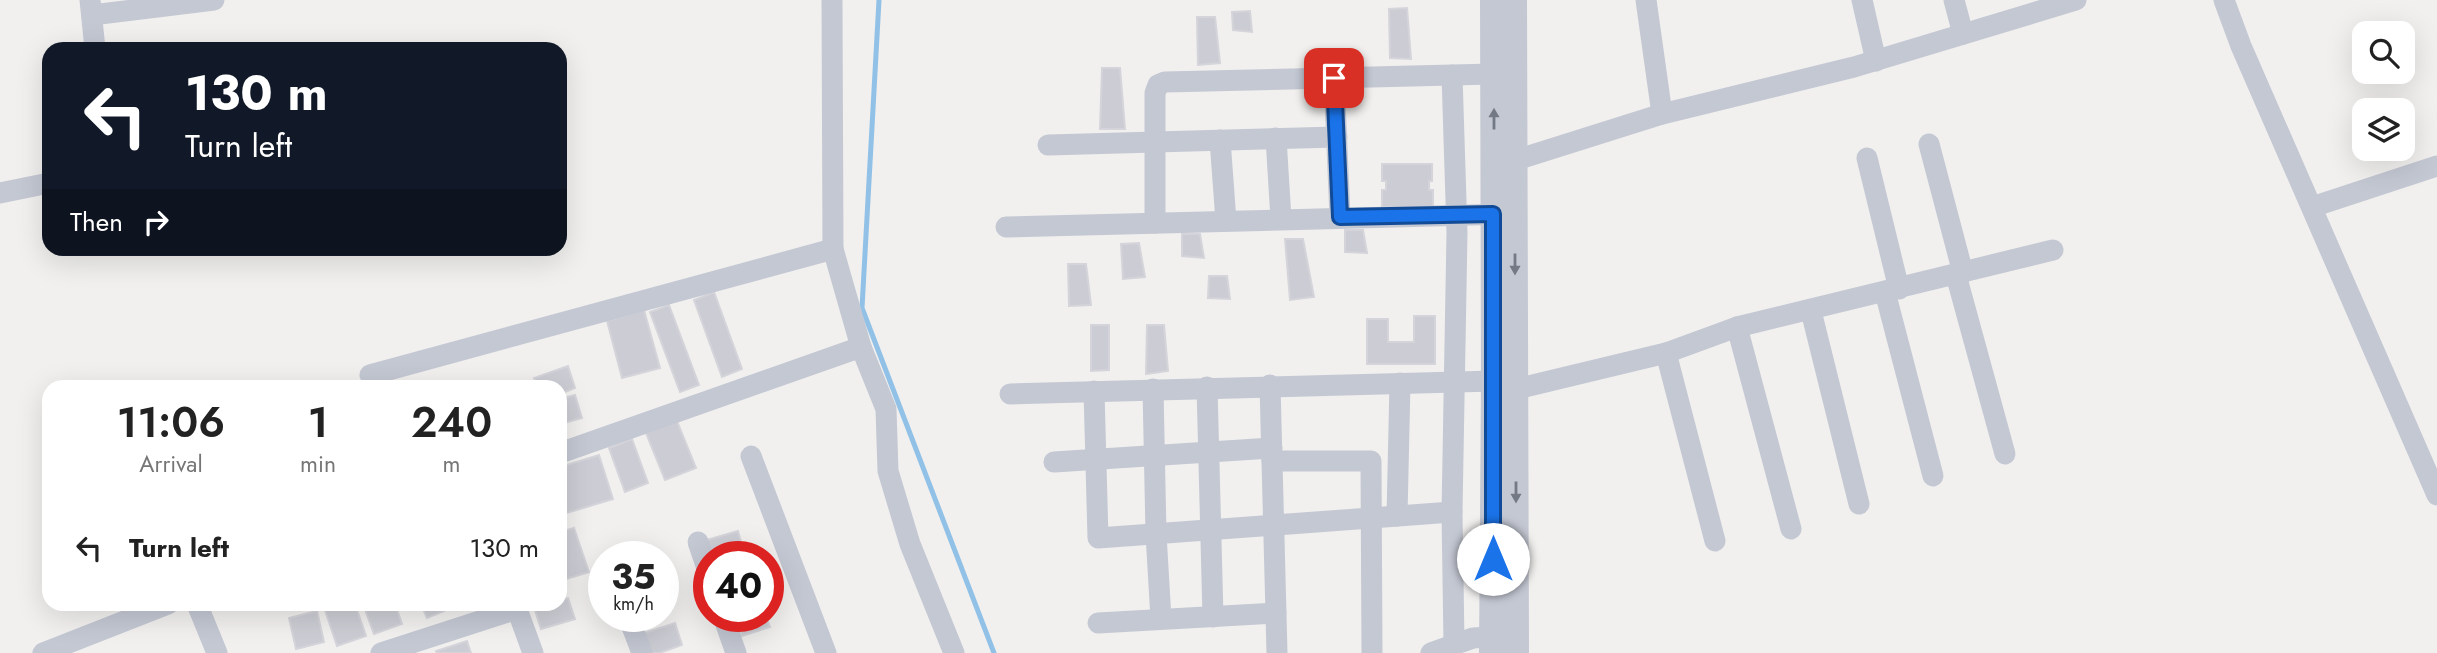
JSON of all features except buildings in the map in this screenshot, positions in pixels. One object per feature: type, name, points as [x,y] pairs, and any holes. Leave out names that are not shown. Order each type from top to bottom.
[{"type":"street","points":[[94,42],[91,7],[214,0]]},
{"type":"street","points":[[832,0],[833,249],[861,347],[886,409],[888,471],[910,544],[954,653]]},
{"type":"street","points":[[1493,0],[1493,74],[1505,160]]},
{"type":"street","points":[[1431,653],[1454,644],[1504,644],[1504,214],[1514,0]]},
{"type":"street","points":[[1646,0],[1662,114]]},
{"type":"street","points":[[1862,0],[1876,61]]},
{"type":"street","points":[[1954,0],[1963,34]]},
{"type":"street","points":[[1505,160],[1662,114],[1876,61],[1963,34],[2039,5],[2076,0]]},
{"type":"street","points":[[2224,0],[2312,207],[2429,455],[2437,495]]},
{"type":"street","points":[[1154,223],[1158,85],[1165,82],[1493,74]]},
{"type":"street","points":[[1452,75],[1456,214],[1452,512],[1454,644]]},
{"type":"street","points":[[1334,78],[1340,217]]},
{"type":"street","points":[[1048,145],[1337,136]]},
{"type":"street","points":[[1276,138],[1281,219]]},
{"type":"street","points":[[1220,140],[1226,221]]},
{"type":"street","points":[[1928,144],[2005,454]]},
{"type":"street","points":[[1867,158],[1892,290],[1933,476]]},
{"type":"street","points":[[2312,207],[2437,166]]},
{"type":"street","points":[[0,193],[42,184]]},
{"type":"street","points":[[1006,228],[1504,214]]},
{"type":"street","points":[[370,375],[833,249]]},
{"type":"street","points":[[1010,394],[1270,385],[1455,382],[1505,385],[1666,353],[1737,327],[2053,250]]},
{"type":"street","points":[[1811,311],[1859,504]]},
{"type":"street","points":[[1737,327],[1791,529]]},
{"type":"street","points":[[567,451],[861,347]]},
{"type":"street","points":[[1666,353],[1715,541]]},
{"type":"street","points":[[1397,516],[1400,383]]},
{"type":"street","points":[[1270,385],[1277,653]]},
{"type":"street","points":[[1207,387],[1213,617]]},
{"type":"street","points":[[1153,389],[1161,620]]},
{"type":"street","points":[[1094,391],[1098,538],[1452,512]]},
{"type":"street","points":[[1054,462],[1209,452],[1371,461],[1372,653]]},
{"type":"street","points":[[751,456],[826,653]]},
{"type":"street","points":[[43,653],[150,611]]},
{"type":"street","points":[[200,611],[217,653]]},
{"type":"street","points":[[381,653],[424,646],[512,611]]},
{"type":"street","points":[[518,611],[533,653]]},
{"type":"street","points":[[1098,623],[1276,613]]},
{"type":"street","points":[[634,632],[642,653]]},
{"type":"street","points":[[729,632],[736,653]]},
{"type":"waterway","points":[[879,0],[862,308],[994,653]]},
{"type":"route","points":[[1334,78],[1340,217],[1493,214],[1493,559]]}]
